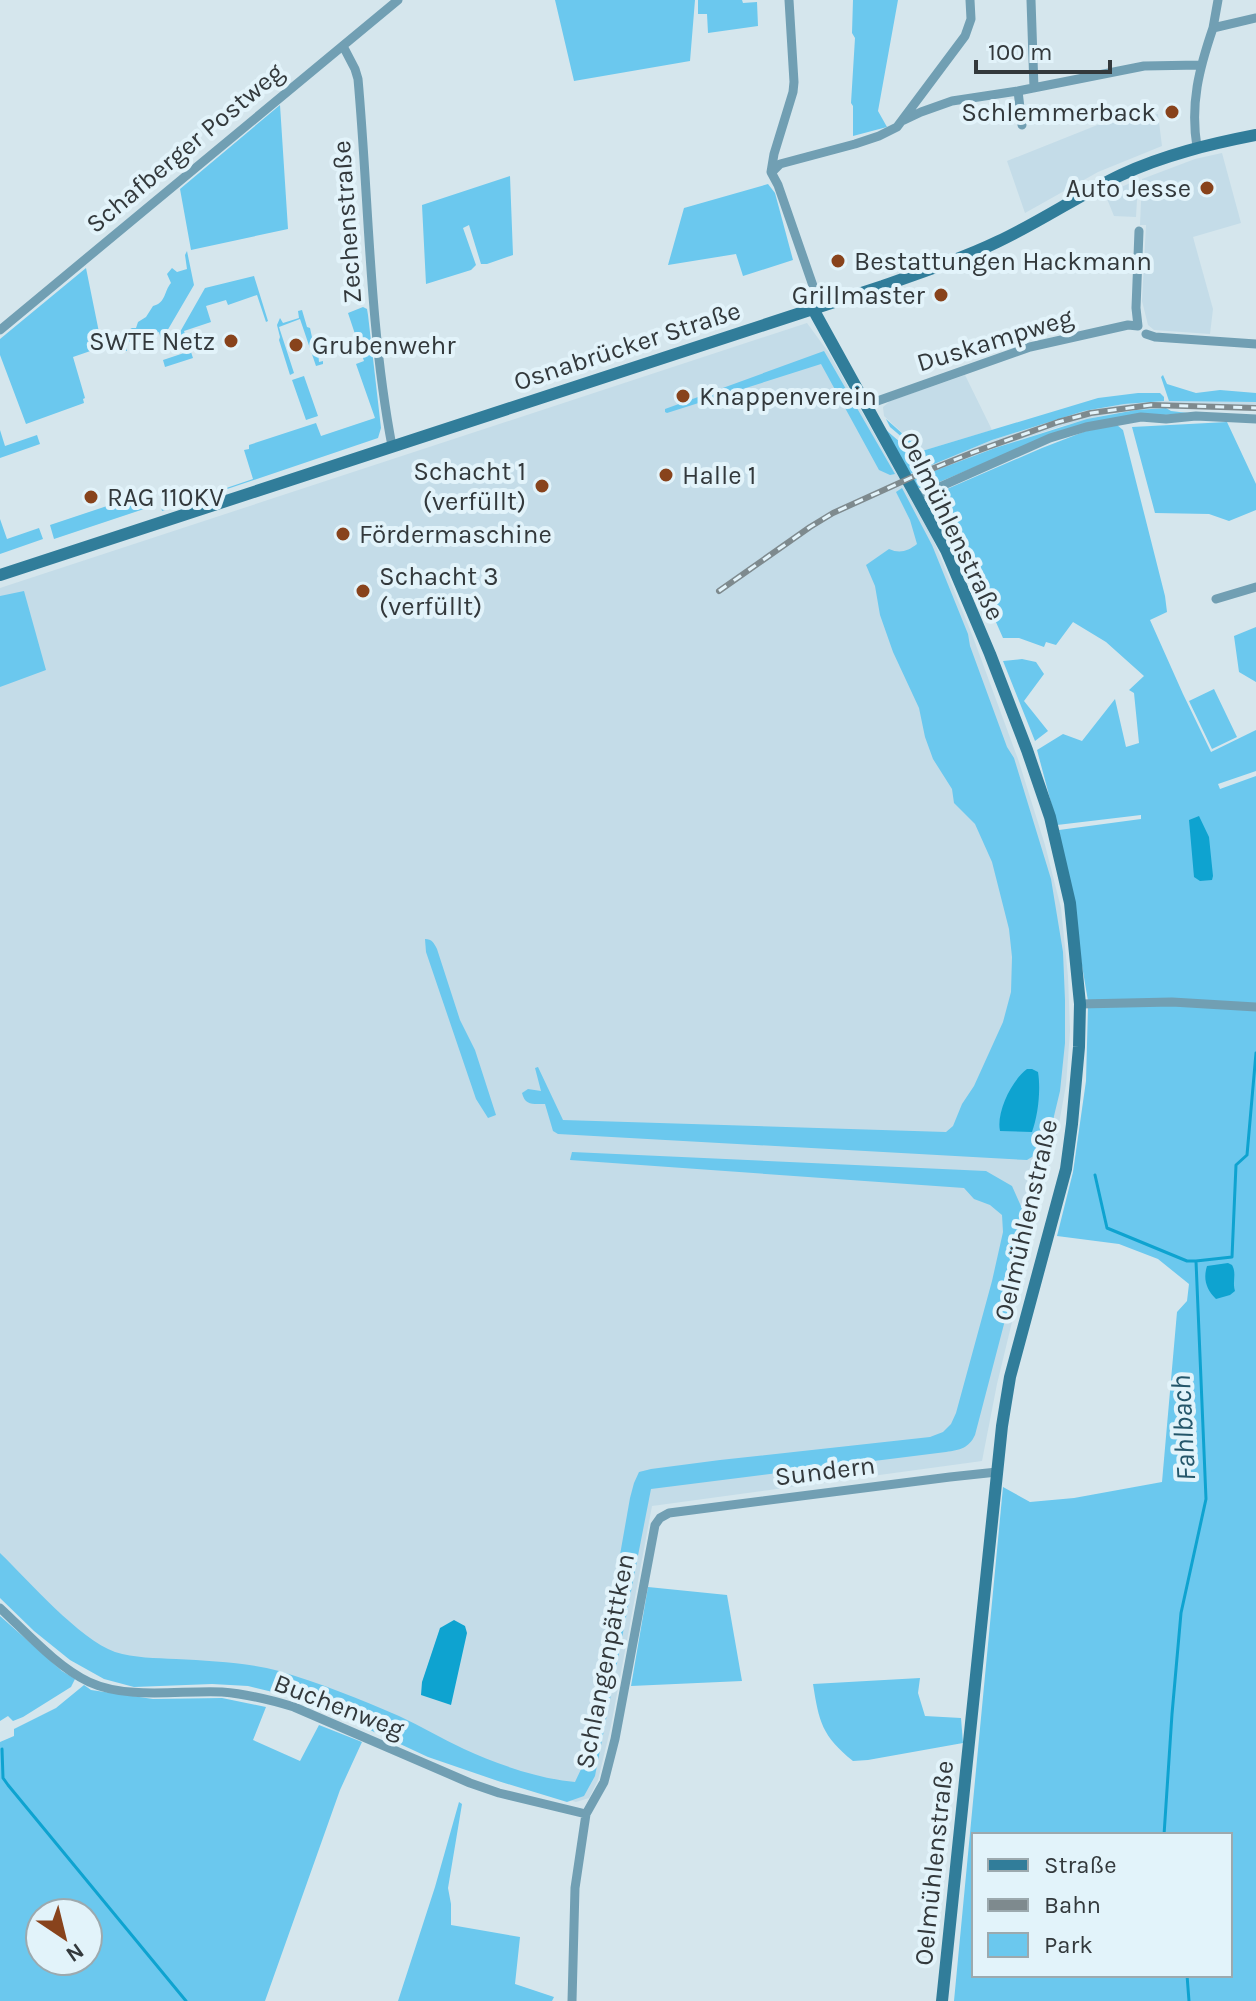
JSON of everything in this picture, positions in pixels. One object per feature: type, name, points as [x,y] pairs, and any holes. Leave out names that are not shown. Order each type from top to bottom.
[{"type":"street","name":"Schafberger Postweg","points":[[0,330],[398,0]]},
{"type":"street","points":[[789,0],[793,92],[771,172],[778,185],[817,307]]},
{"type":"street","points":[[771,172],[780,164],[855,144],[897,127],[965,36],[971,19],[970,0]]},
{"type":"street","points":[[1031,0],[1034,88]]},
{"type":"street","points":[[1197,147],[1194,113],[1200,65],[1213,28],[1218,0]]},
{"type":"street","points":[[1213,28],[1256,18]]},
{"type":"street","name":"Zechenstraße","points":[[343,46],[358,79],[382,392],[392,446]]},
{"type":"street","points":[[902,121],[952,101],[1144,66],[1200,65]]},
{"type":"street","points":[[1018,91],[1022,125]]},
{"type":"street","name":"Osnabrücker Straße","points":[[0,575],[966,256],[1001,241],[1124,173],[1197,147],[1256,135]]},
{"type":"street","name":"Duskampweg","points":[[866,405],[1030,347],[1128,325],[1138,326],[1139,231]]},
{"type":"street","name":"Oelmühlenstraße","points":[[817,307],[866,405],[946,550],[990,654],[1050,817],[1070,903],[1080,1004],[1078,1070],[1066,1169],[1010,1377],[1002,1426],[942,2001]]},
{"type":"street","points":[[1146,334],[1256,344]]},
{"type":"street","points":[[917,497],[1050,438],[1086,427],[1141,417],[1256,419]]},
{"type":"street","points":[[1216,599],[1256,587]]},
{"type":"street","points":[[1080,1004],[1172,1002],[1256,1007]]},
{"type":"street","name":"Sundern","points":[[660,1518],[669,1513],[997,1472]]},
{"type":"street","name":"Schlangenpättken","points":[[572,2001],[575,1888],[586,1814],[604,1782],[615,1739],[645,1570],[655,1525],[660,1518]]},
{"type":"street","name":"Buchenweg","points":[[0,1608],[62,1664],[90,1682],[116,1690],[223,1692],[265,1699],[294,1707],[470,1783],[586,1814]]},
{"type":"shaded area","points":[[1158,114],[1162,146],[1098,172],[1025,213],[1007,161],[1110,120]]},
{"type":"shaded area","points":[[1222,153],[1241,223],[1193,237],[1213,309],[1210,334],[1154,330],[1148,325],[1142,301],[1146,225],[1140,225],[1142,179],[1195,159]]},
{"type":"shaded area","points":[[1135,181],[1138,183],[1136,217],[1114,216],[1105,194]]},
{"type":"shaded area","points":[[807,323],[829,353],[933,539],[1019,762],[1061,908],[1070,1031],[1066,1085],[982,1461],[652,1506],[598,1780],[589,1798],[576,1802],[503,1779],[306,1693],[117,1665],[0,1571],[0,588]]},
{"type":"shaded area","points":[[965,375],[992,430],[922,451],[884,416],[883,407],[890,401]]},
{"type":"shaded area","points":[[1175,400],[1256,402],[1256,411],[1172,407],[1105,415],[995,448],[914,480],[910,474],[992,440],[1084,411]]},
{"type":"shaded area","points":[[1199,816],[1209,837],[1212,880],[1200,881],[1194,877],[1189,820]]},
{"type":"shaded area","points":[[1027,1069],[1038,1072],[1039,1079],[1032,1132],[1000,1131],[1000,1115],[1006,1097]]},
{"type":"shaded area","points":[[1228,1263],[1233,1268],[1235,1291],[1216,1299],[1206,1284],[1207,1266]]},
{"type":"shaded area","points":[[454,1620],[465,1626],[467,1633],[451,1705],[421,1695],[422,1682],[440,1628]]},
{"type":"green space","points":[[555,0],[695,0],[690,61],[574,81]]},
{"type":"green space","points":[[698,0],[757,2],[758,26],[708,33],[707,14],[698,14]]},
{"type":"green space","points":[[853,0],[898,0],[878,111],[887,127],[853,136],[851,103],[855,38],[852,33]]},
{"type":"green space","points":[[280,105],[288,229],[191,250],[180,189]]},
{"type":"green space","points":[[510,176],[513,255],[481,264],[469,225],[463,228],[476,265],[471,270],[426,284],[422,205]]},
{"type":"green space","points":[[768,184],[775,193],[793,260],[743,276],[736,254],[668,265],[684,208]]},
{"type":"green space","points":[[187,251],[194,285],[163,338],[159,332],[125,343],[125,351],[121,340],[123,333],[136,328],[153,306],[163,300],[171,283],[167,274],[172,268],[177,272],[187,269]]},
{"type":"green space","points":[[86,268],[102,347],[73,357],[84,403],[26,424],[0,355],[0,339]]},
{"type":"green space","points":[[254,276],[268,321],[257,295],[228,305],[226,300],[206,306],[211,322],[184,331],[193,358],[165,367],[163,360],[184,353],[178,333],[205,288]]},
{"type":"green space","points":[[363,307],[368,315],[381,428],[378,438],[162,511],[164,501],[167,508],[253,479],[244,450],[249,449],[249,445],[316,423],[321,436],[375,418],[356,364],[364,361],[348,313]]},
{"type":"green space","points":[[302,310],[319,362],[323,361],[323,364],[316,366],[300,319],[279,327],[294,373],[290,375],[277,325],[280,318],[283,323],[299,318],[298,311]]},
{"type":"green space","points":[[824,351],[895,474],[879,470],[821,364],[665,412],[665,409]]},
{"type":"green space","points":[[1163,375],[1167,384],[1196,393],[1220,390],[1256,393],[1256,402],[1169,401]]},
{"type":"green space","points":[[304,376],[318,416],[306,420],[292,380]]},
{"type":"green space","points":[[1160,393],[1164,401],[1084,411],[992,440],[910,474],[886,430],[922,461],[925,460],[924,456],[890,427],[886,419],[922,451],[1098,398]]},
{"type":"green space","points":[[1166,408],[1188,413],[1103,420],[937,483],[933,479],[932,485],[925,490],[917,487],[913,479],[995,448],[1087,419]]},
{"type":"green space","points":[[1227,422],[1256,484],[1256,510],[1229,521],[1209,514],[1155,513],[1132,427]]},
{"type":"green space","points":[[1117,425],[1123,430],[1165,596],[1167,612],[1150,620],[1183,694],[1211,752],[1256,730],[1256,771],[1218,784],[1220,789],[1256,776],[1256,1003],[1088,1001],[1059,830],[1141,819],[1141,815],[1057,825],[1037,750],[1063,734],[1082,741],[1115,699],[1126,747],[1139,743],[1134,693],[1129,690],[1144,676],[1106,642],[1073,622],[1056,645],[1046,642],[1044,647],[1019,638],[1003,638],[954,527],[947,489],[1086,431]]},
{"type":"green space","points":[[0,430],[5,446],[37,435],[40,444],[0,458]]},
{"type":"green space","points":[[902,488],[932,545],[968,634],[1007,747],[1014,758],[1051,879],[1063,952],[1065,1043],[1060,1091],[1048,1141],[1040,1152],[1027,1160],[558,1134],[553,1131],[545,1104],[534,1104],[523,1097],[522,1093],[528,1089],[541,1091],[535,1068],[538,1067],[563,1120],[946,1132],[953,1126],[1003,1022],[1011,992],[1012,957],[1009,929],[992,862],[975,824],[954,803],[952,789],[933,759],[919,708],[893,652],[866,565],[889,549],[904,551],[917,544],[910,520],[896,492]]},
{"type":"green space","points":[[140,495],[144,509],[54,539],[50,525]]},
{"type":"green space","points":[[0,519],[7,539],[39,528],[43,539],[0,554]]},
{"type":"green space","points":[[24,591],[46,670],[0,687],[0,596]]},
{"type":"green space","points":[[1256,627],[1256,682],[1239,672],[1234,636]]},
{"type":"green space","points":[[1022,659],[1036,662],[1044,674],[1024,701],[1048,731],[1035,741],[1003,661]]},
{"type":"green space","points":[[1214,689],[1237,737],[1212,749],[1189,701]]},
{"type":"green space","points":[[425,939],[437,949],[496,1115],[488,1118],[476,1099],[426,952]]},
{"type":"green space","points":[[1170,1004],[1256,1009],[1256,2001],[954,2001],[1003,1487],[1030,1502],[1074,1498],[1162,1482],[1177,1312],[1187,1301],[1189,1284],[1158,1259],[1119,1244],[1057,1236],[1073,1172],[1086,1081],[1088,1007]]},
{"type":"green space","points":[[572,1152],[986,1171],[1012,1186],[1028,1222],[1027,1236],[975,1435],[967,1446],[946,1452],[651,1489],[595,1776],[584,1796],[567,1802],[498,1781],[428,1757],[342,1717],[285,1695],[248,1686],[134,1687],[104,1679],[70,1660],[0,1598],[0,1553],[70,1622],[115,1652],[215,1661],[279,1671],[384,1710],[490,1760],[533,1774],[575,1782],[583,1765],[630,1498],[639,1472],[930,1437],[943,1432],[956,1413],[1003,1232],[1002,1215],[990,1205],[974,1199],[964,1188],[570,1160]]},
{"type":"green space","points":[[648,1587],[727,1595],[742,1681],[631,1686]]},
{"type":"green space","points":[[0,1616],[75,1679],[71,1687],[13,1721],[8,1716],[0,1721]]},
{"type":"green space","points":[[920,1678],[918,1693],[925,1716],[961,1718],[963,1743],[853,1761],[828,1736],[817,1709],[813,1684]]},
{"type":"green space","points":[[84,1685],[91,1690],[153,1699],[222,1698],[266,1707],[253,1740],[300,1761],[319,1725],[362,1742],[340,1790],[265,2001],[0,2001],[0,1742],[14,1736],[14,1729],[56,1708]]},
{"type":"green space","points":[[459,1802],[462,1804],[448,1888],[451,1925],[520,1937],[515,1984],[554,1997],[552,2001],[398,2001]]},
{"type":"waterway","name":"Fahlbach","points":[[1164,1833],[1181,1613],[1206,1499],[1196,1261],[1232,1257],[1236,1165],[1247,1155],[1256,1053]]},
{"type":"waterway","points":[[1095,1175],[1107,1228],[1187,1261],[1196,1261]]},
{"type":"waterway","points":[[2,1749],[3,1778],[8,1785],[186,2001]]},
{"type":"waterway","name":"Fahlbach","points":[[1187,1977],[1189,2001]]},
{"type":"railway","points":[[719,591],[833,513],[919,474],[1058,422],[1091,413],[1151,405],[1256,408]]},
{"type":"place","name":"Schlemmerback","points":[[1172,112]]},
{"type":"place","name":"Auto Jesse","points":[[1207,188]]},
{"type":"place","name":"Bestattungen Hackmann","points":[[838,261]]},
{"type":"place","name":"Grillmaster","points":[[941,295]]},
{"type":"place","name":"SWTE Netz","points":[[231,341]]},
{"type":"place","name":"Grubenwehr","points":[[296,345]]},
{"type":"place","name":"Knappenverein","points":[[683,396]]},
{"type":"place","name":"Halle 1","points":[[666,475]]},
{"type":"place","name":"Schacht 1 (verfüllt)","points":[[542,486]]},
{"type":"place","name":"RAG 110KV","points":[[91,497]]},
{"type":"place","name":"Fördermaschine","points":[[343,534]]},
{"type":"place","name":"Schacht 3 (verfüllt)","points":[[363,591]]}]
